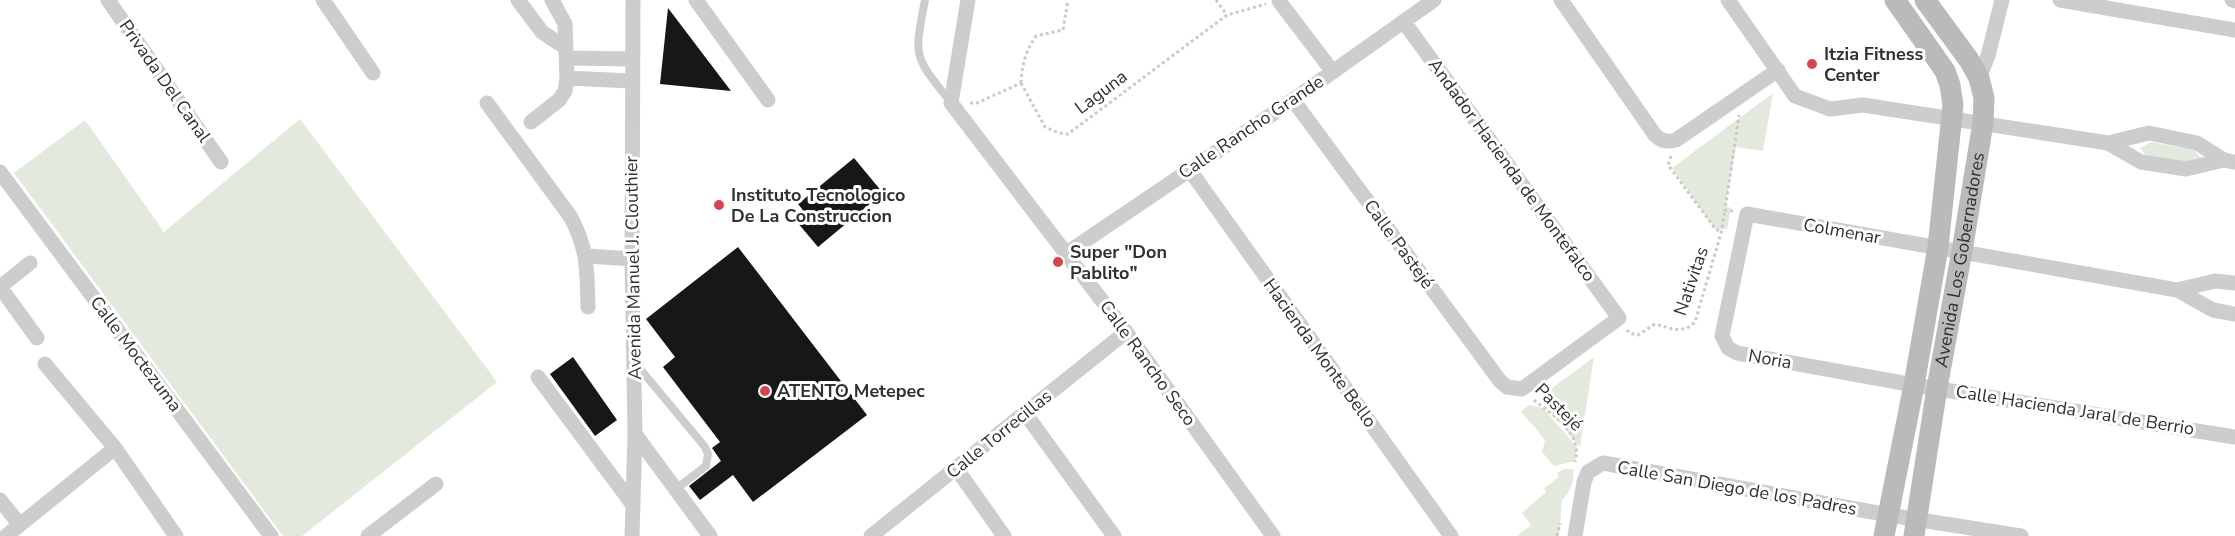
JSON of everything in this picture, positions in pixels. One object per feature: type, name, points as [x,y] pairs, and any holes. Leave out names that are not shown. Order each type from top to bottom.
[{"type":"street","name":"Privada Del Canal","points":[[108,0],[221,162]]},
{"type":"street","points":[[323,0],[373,73]]},
{"type":"street","points":[[518,0],[542,32],[566,53],[632,59]]},
{"type":"street","points":[[531,122],[559,100],[565,90],[567,78],[565,24],[552,0]]},
{"type":"street","name":"Avenida Manuel J. Clouthier","points":[[632,536],[635,434],[631,81],[633,0]]},
{"type":"street","points":[[696,0],[768,100]]},
{"type":"street","points":[[951,103],[968,0]]},
{"type":"street","name":"Calle Rancho Grande","points":[[1067,253],[1293,100],[1434,0]]},
{"type":"street","points":[[1561,0],[1661,141],[1676,140],[1778,70]]},
{"type":"street","points":[[1728,0],[1795,96],[1830,109],[1863,105],[2108,143],[2141,162],[2186,169],[2229,161]]},
{"type":"street","name":"Avenida Los Gobernadores","points":[[1884,536],[1938,247],[1952,120],[1950,85],[1946,71],[1895,0]]},
{"type":"street","name":"Avenida Los Gobernadores","points":[[1915,528],[1983,123],[1984,98],[1979,78],[1969,60],[1925,0]]},
{"type":"street","points":[[1979,78],[1988,56],[2002,0]]},
{"type":"street","points":[[2060,0],[2235,30]]},
{"type":"street","points":[[1279,1],[1333,72]]},
{"type":"street","name":"Andador Hacienda de Montefalco","points":[[1404,22],[1619,318]]},
{"type":"street","points":[[567,78],[631,81]]},
{"type":"street","name":"Calle Pastejé","points":[[1293,100],[1500,381],[1514,388]]},
{"type":"street","points":[[486,103],[570,216],[581,235],[586,256],[588,306]]},
{"type":"street","name":"Calle Rancho Seco","points":[[951,103],[1126,332],[1273,536]]},
{"type":"street","points":[[2108,143],[2149,133],[2197,143],[2229,161]]},
{"type":"street","name":"Hacienda Monte Bello","points":[[1189,169],[1451,536]]},
{"type":"street","name":"Calle Moctezuma","points":[[0,172],[271,536]]},
{"type":"street","name":"Colmenar","points":[[1747,214],[2177,290]]},
{"type":"street","name":"Noria","points":[[1747,214],[1722,336],[1728,348],[1737,353],[1914,385]]},
{"type":"street","points":[[586,256],[632,260]]},
{"type":"street","points":[[30,263],[0,287],[37,338]]},
{"type":"street","points":[[2177,290],[2215,281],[2235,283]]},
{"type":"street","points":[[2177,290],[2213,310],[2235,314]]},
{"type":"street","points":[[1514,388],[1619,318]]},
{"type":"street","name":"Calle Torrecillas","points":[[871,536],[1126,332]]},
{"type":"street","points":[[45,363],[115,448],[177,536]]},
{"type":"street","points":[[538,377],[633,505]]},
{"type":"street","name":"Calle Hacienda Jaral de Berrio","points":[[1914,385],[2235,437]]},
{"type":"street","points":[[1025,413],[1114,536]]},
{"type":"street","points":[[635,434],[710,536]]},
{"type":"street","points":[[6,536],[115,448]]},
{"type":"street","name":"Calle San Diego de los Padres","points":[[1581,471],[1603,463],[1889,515],[1915,528],[2021,536]]},
{"type":"street","points":[[956,468],[1004,536]]},
{"type":"street","points":[[1575,536],[1584,482],[1581,471]]},
{"type":"street","points":[[368,536],[436,484]]},
{"type":"street","points":[[0,500],[20,525]]},
{"type":"lane","points":[[925,0],[917,49],[920,60],[951,103]]},
{"type":"lane","points":[[634,362],[705,447],[708,454],[706,466],[676,489]]},
{"type":"path","points":[[951,103],[977,103],[1021,83],[1027,49],[1036,36],[1063,30],[1068,0]]},
{"type":"path","points":[[1216,0],[1227,15]]},
{"type":"path","name":"Laguna","points":[[1021,83],[1045,127],[1068,134],[1227,15],[1279,1]]},
{"type":"path","points":[[1721,233],[1742,95]]},
{"type":"path","points":[[1676,140],[1668,165],[1714,227],[1721,233]]},
{"type":"path","points":[[1725,210],[1747,214]]},
{"type":"path","name":"Nativitas","points":[[1619,318],[1629,333],[1638,335],[1655,324],[1680,331],[1689,328],[1695,322],[1721,233]]},
{"type":"path","name":"Pastejé","points":[[1514,388],[1576,439],[1581,471]]},
{"type":"shaded area","points":[[1773,93],[1763,151],[1736,147],[1725,206],[1731,208],[1727,229],[1715,229],[1672,168]]},
{"type":"shaded area","points":[[300,119],[497,382],[302,536],[283,536],[14,173],[85,120],[164,232]]},
{"type":"shaded area","points":[[2151,142],[2194,150],[2202,159],[2188,165],[2147,157],[2140,148]]},
{"type":"shaded area","points":[[1594,357],[1580,447],[1546,407],[1544,394]]},
{"type":"shaded area","points":[[1529,405],[1543,408],[1577,447],[1575,461],[1554,466],[1542,452],[1545,441],[1521,411]]},
{"type":"shaded area","points":[[1564,469],[1573,469],[1573,477],[1572,485],[1562,500],[1559,536],[1517,536],[1531,525],[1522,513],[1546,492],[1544,488],[1559,477],[1557,473]]},
{"type":"building","points":[[668,8],[731,91],[660,84]]},
{"type":"building","points":[[854,158],[883,193],[818,247],[797,222],[806,214],[798,204]]},
{"type":"building","name":"ATENTO Metepec","points":[[738,247],[867,415],[753,502],[733,475],[700,500],[689,486],[721,461],[712,448],[720,442],[663,367],[675,357],[646,319]]},
{"type":"building","points":[[573,357],[617,420],[595,436],[550,374]]},
{"type":"place","name":"Itzia Fitness Center","points":[[1812,64]]},
{"type":"place","name":"Instituto Tecnologico De La Construccion","points":[[719,205]]},
{"type":"place","name":"Super \"Don Pablito\"","points":[[1058,262]]},
{"type":"place","name":"ATENTO Metepec","points":[[765,391]]}]
